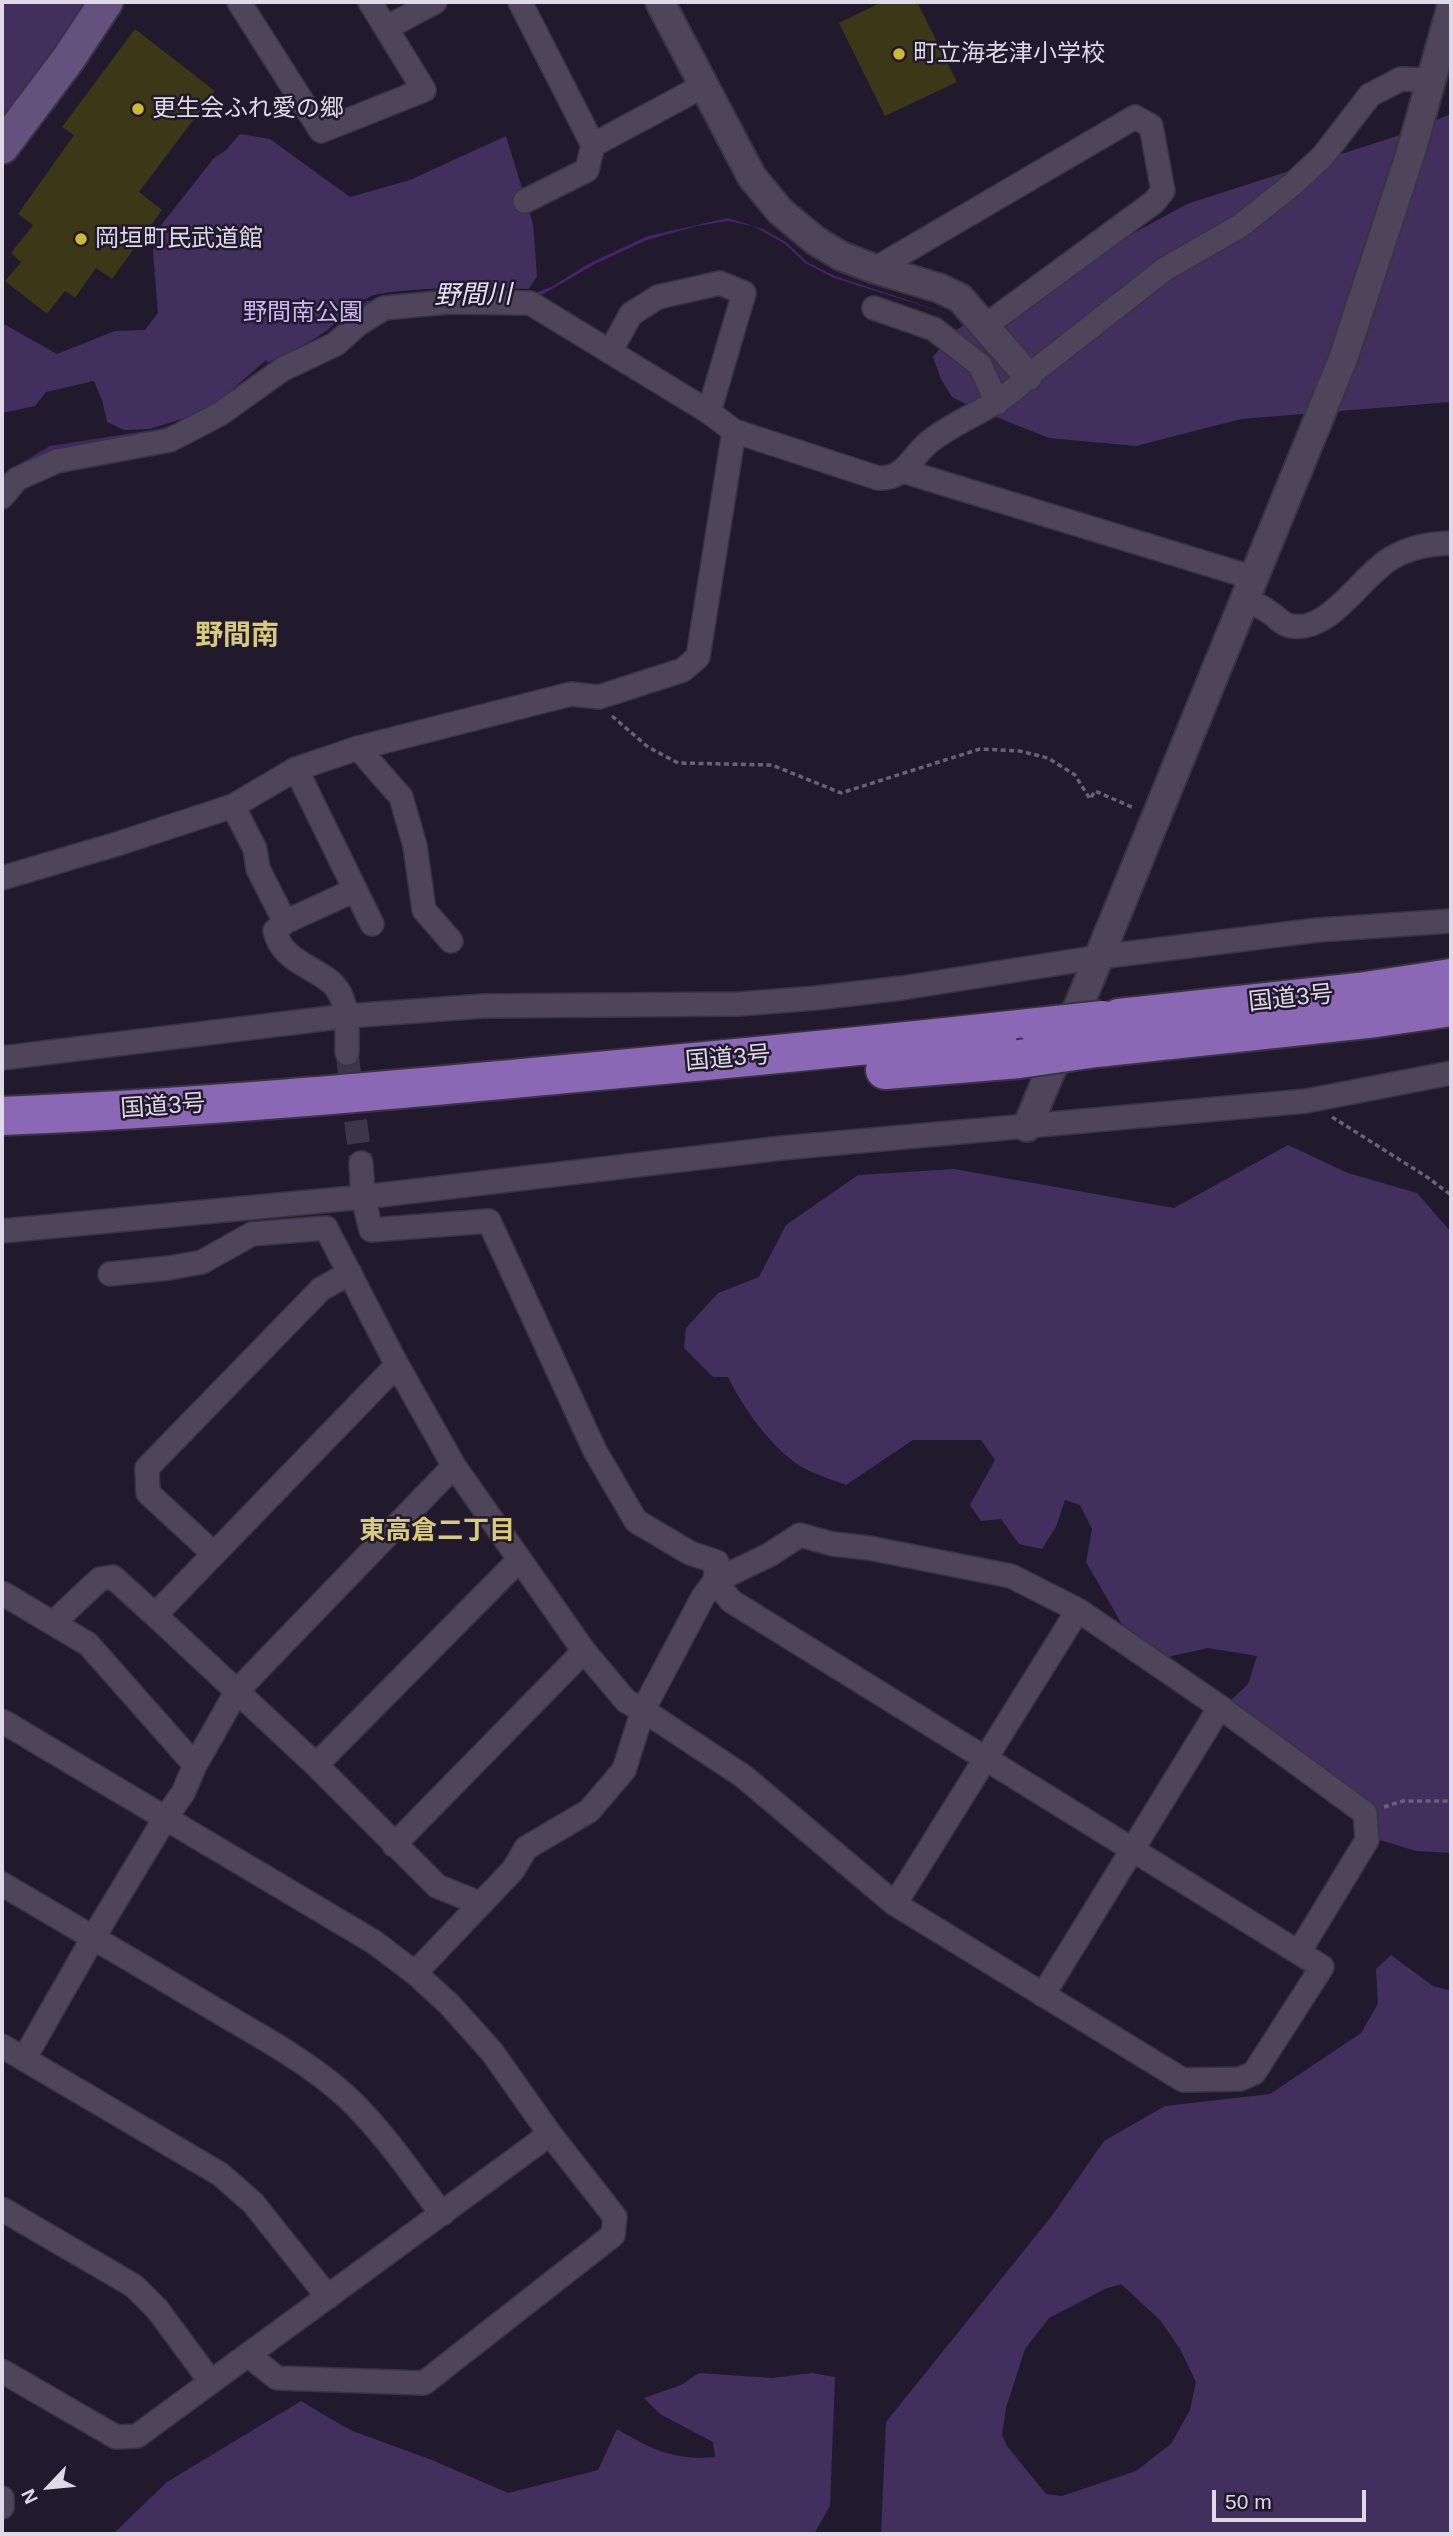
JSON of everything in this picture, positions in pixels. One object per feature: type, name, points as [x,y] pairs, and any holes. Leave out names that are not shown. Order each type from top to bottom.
[{"type":"highway","name":"国道3号","points":[[2,1140],[171,1132],[1019,1059],[1100,1034],[1451,978]]},
{"type":"highway","name":"国道3号","points":[[2,1116],[204,1105],[440,1086],[1038,1027],[1100,1034],[1376,1018],[1451,1007]]},
{"type":"main road","points":[[2,147],[69,58],[106,2]]},
{"type":"street","points":[[239,2],[321,131],[424,90],[370,2]]},
{"type":"street","points":[[386,28],[435,2]]},
{"type":"street","points":[[520,2],[593,145],[587,170],[524,201]]},
{"type":"street","points":[[660,2],[752,177],[780,211],[816,242],[841,256],[939,288],[960,298],[1028,376]]},
{"type":"street","points":[[1027,1127],[1343,359],[1390,220],[1451,9]]},
{"type":"street","points":[[2,496],[18,479],[57,461],[170,440],[220,414],[283,369],[336,344],[357,325],[384,309],[449,302],[530,303],[709,412],[734,432],[878,478],[892,478],[903,471],[933,439],[1014,391],[1028,376],[1165,269],[1240,226],[1293,184],[1323,156],[1370,95],[1401,79],[1432,80]]},
{"type":"street","points":[[593,145],[703,86]]},
{"type":"street","points":[[875,269],[1135,117],[1152,127],[1163,191],[1154,202],[985,326]]},
{"type":"street","points":[[610,352],[631,314],[658,298],[720,283],[744,293],[709,412]]},
{"type":"street","points":[[874,308],[934,329],[971,357],[980,365],[997,403]]},
{"type":"street","points":[[2,878],[233,806],[296,769],[358,748],[571,694],[599,697],[683,670],[698,657],[734,432]]},
{"type":"street","points":[[903,471],[1249,589],[1281,624],[1293,627],[1309,626],[1325,617],[1387,560],[1407,550],[1429,544],[1451,543]]},
{"type":"street","points":[[358,748],[401,797],[415,846],[424,910],[451,941]]},
{"type":"street","points":[[296,769],[372,924]]},
{"type":"street","points":[[233,806],[255,849],[258,869],[285,922]]},
{"type":"street","points":[[347,1053],[347,1016],[340,991],[292,957],[277,943],[275,931],[285,922],[355,890]]},
{"type":"street","points":[[2,1058],[347,1016],[484,1006],[739,1004],[816,998],[902,988],[1099,957],[1318,930],[1451,921]]},
{"type":"street","points":[[2,1231],[363,1197],[782,1148],[1306,1101],[1451,1073]]},
{"type":"street","points":[[110,1274],[202,1262],[252,1234],[326,1228],[397,1365],[454,1466],[584,1651],[626,1701],[743,1776],[895,1903],[1183,2080],[1240,2079],[1254,2073],[1322,1967],[731,1601],[715,1581],[716,1562],[690,1553],[636,1521],[595,1451],[489,1221],[371,1230],[363,1197],[361,1163]]},
{"type":"street","points":[[214,1554],[148,1493],[147,1468],[321,1289],[350,1273]]},
{"type":"street","points":[[155,1615],[397,1365]]},
{"type":"street","points":[[24,2059],[93,1938],[183,1793],[195,1765],[237,1691],[454,1466]]},
{"type":"street","points":[[415,1973],[513,1870],[526,1848],[589,1811],[624,1770],[643,1710],[703,1597],[715,1581],[769,1555],[800,1535],[833,1544],[869,1548],[1011,1576],[1078,1610],[1220,1707],[1365,1813],[1367,1840],[1299,1952]]},
{"type":"street","points":[[316,1765],[519,1560]]},
{"type":"street","points":[[53,1623],[100,1579],[113,1577],[316,1765],[437,1886],[481,1904]]},
{"type":"street","points":[[2,1593],[88,1644],[195,1765]]},
{"type":"street","points":[[895,1903],[1078,1610]]},
{"type":"street","points":[[394,1844],[584,1651]]},
{"type":"street","points":[[1042,1995],[1220,1707]]},
{"type":"street","points":[[2,1721],[374,1941],[415,1973],[449,2004],[492,2052],[550,2134],[615,2217],[613,2235],[424,2383],[277,2378],[248,2355]]},
{"type":"street","points":[[2,1884],[315,2070],[351,2101],[382,2136],[442,2214]]},
{"type":"street","points":[[2,2046],[220,2174],[253,2203],[328,2297]]},
{"type":"street","points":[[2,2371],[116,2437],[137,2436],[550,2134]]},
{"type":"street","points":[[2,2209],[134,2286],[157,2309],[211,2382]]},
{"type":"street","points":[[2,2498],[2,2507]]},
{"type":"path","points":[[599,697],[614,719],[648,747],[678,762],[772,765],[841,793],[980,749],[1020,751],[1048,758],[1075,775],[1090,799],[1095,791],[1155,818]]},
{"type":"path","points":[[1306,1101],[1451,1195]]},
{"type":"path","points":[[1365,1813],[1403,1801],[1451,1801]]},
{"type":"green space","points":[[2,2],[88,2],[2,118]]},
{"type":"green space","points":[[1451,114],[1451,402],[1241,419],[1136,446],[1049,438],[952,397],[941,379],[933,357],[952,332],[1187,204],[1397,136]]},
{"type":"green space","name":"野間南公園","points":[[240,134],[270,139],[350,197],[410,180],[506,136],[533,224],[537,276],[529,289],[435,289],[373,295],[344,307],[346,311],[320,335],[267,363],[266,360],[226,395],[197,414],[150,429],[124,430],[107,422],[94,381],[46,392],[35,406],[2,413],[2,323],[57,354],[115,331],[145,330],[158,313],[153,252],[158,229],[214,158],[226,150]]},
{"type":"green space","points":[[1288,1145],[1348,1173],[1417,1193],[1451,1232],[1451,1853],[1416,1851],[1380,1840],[1332,1778],[1229,1702],[1248,1684],[1257,1656],[1208,1648],[1168,1657],[1123,1626],[1086,1562],[1092,1529],[1080,1505],[1065,1500],[1056,1527],[1042,1549],[1019,1544],[1001,1519],[981,1521],[970,1505],[995,1460],[981,1440],[913,1440],[846,1485],[816,1474],[800,1466],[768,1437],[750,1414],[728,1377],[713,1377],[684,1348],[686,1328],[718,1293],[759,1277],[786,1225],[858,1175],[954,1169],[1174,1208]]},
{"type":"green space","points":[[1391,1955],[1433,1986],[1451,1991],[1451,2534],[881,2534],[886,2422],[1051,2217],[1104,2141],[1165,2106],[1270,2094],[1361,2033],[1378,2004],[1376,1969]],"holes":[[[1121,2284],[1160,2320],[1180,2349],[1196,2382],[1190,2410],[1171,2444],[1136,2471],[1062,2496],[1046,2494],[1007,2446],[1002,2435],[1006,2408],[1025,2349],[1049,2318],[1105,2289]]]},
{"type":"green space","points":[[699,2373],[772,2378],[812,2373],[835,2377],[830,2506],[814,2534],[113,2534],[167,2482],[301,2401],[350,2430],[432,2460],[508,2493],[598,2470],[617,2429],[663,2452],[687,2457],[715,2457],[713,2442],[660,2414],[644,2398],[681,2385]]},
{"type":"water","name":"野間川","points":[[728,218],[763,229],[786,242],[807,262],[835,276],[958,317],[834,278],[805,263],[785,244],[753,226],[728,221],[697,226],[647,240],[595,264],[538,297],[449,296],[536,293],[553,286],[588,264],[648,236]]},
{"type":"water","points":[[447,296],[329,339],[196,424],[2,489],[4,473],[50,446],[159,429],[199,416],[267,365],[321,339],[367,301]]},
{"type":"building","name":"町立海老津小学校","points":[[882,2],[917,2],[957,82],[885,116],[839,23]]},
{"type":"building","points":[[135,29],[215,91],[139,192],[162,210],[112,279],[96,268],[75,298],[65,291],[47,314],[5,281],[21,262],[11,253],[33,225],[18,214],[74,135],[62,127]]},
{"type":"tunnel","points":[[347,1053],[361,1163]]},
{"type":"place","name":"町立海老津小学校","points":[[899,54]]},
{"type":"place","name":"更生会ふれ愛の郷","points":[[138,109]]},
{"type":"place","name":"岡垣町民武道館","points":[[81,239]]},
{"type":"district","name":"野間南","points":[[237,636]]},
{"type":"district","name":"東高倉二丁目","points":[[437,1532]]}]
